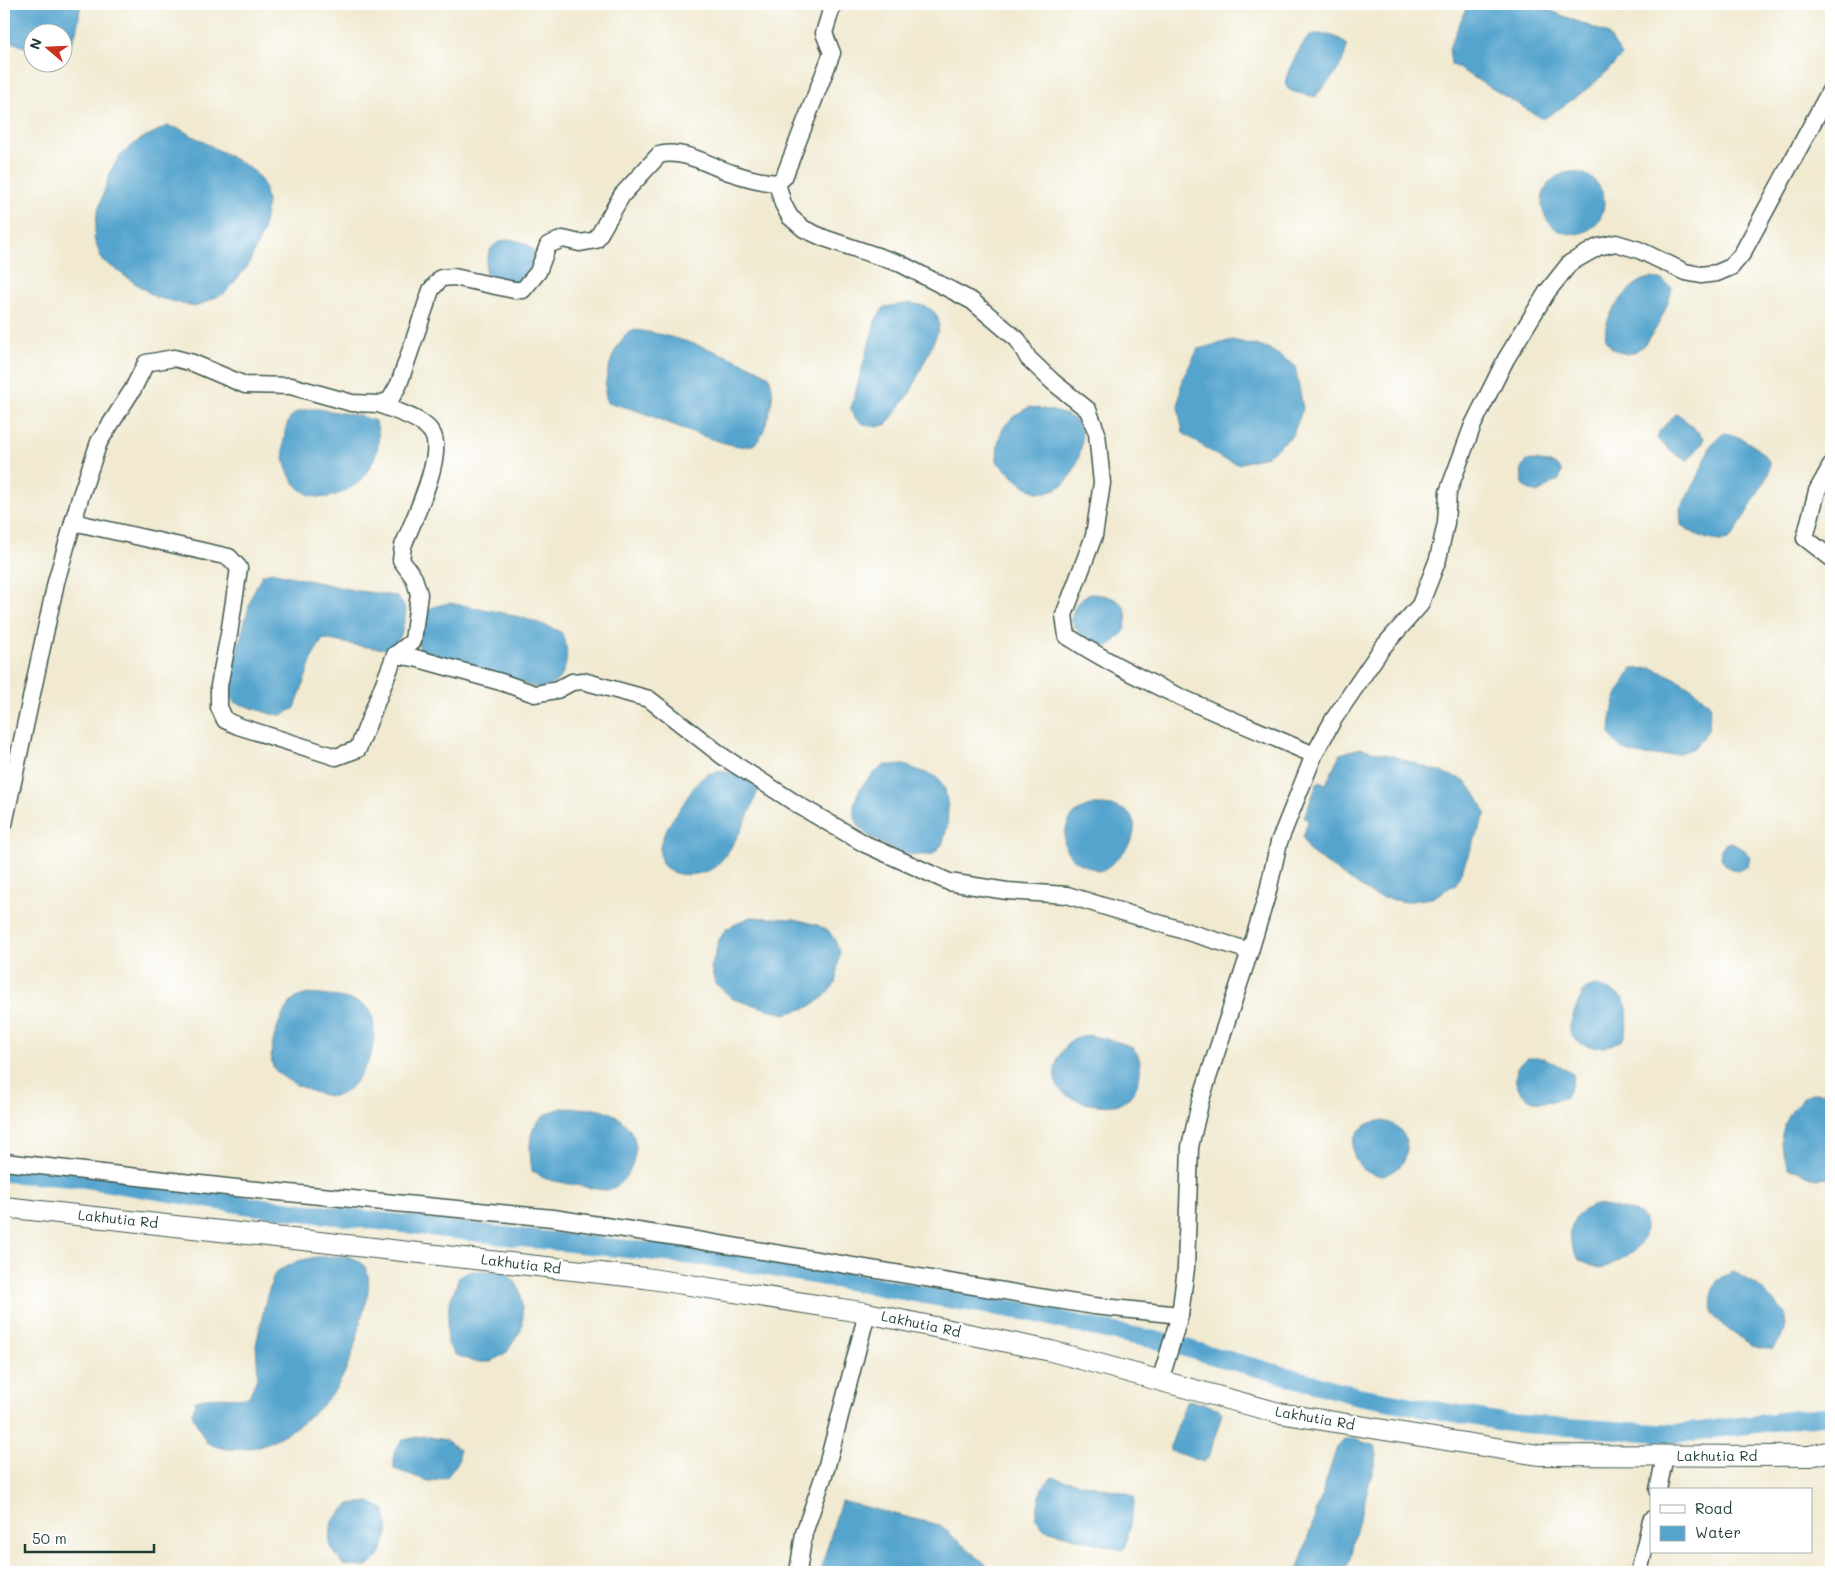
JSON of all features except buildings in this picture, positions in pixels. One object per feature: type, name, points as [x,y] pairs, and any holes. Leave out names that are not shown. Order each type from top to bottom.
[{"type":"street","points":[[379,404],[390,400],[399,384],[431,290],[441,278],[454,277],[514,290],[523,290],[538,272],[548,245],[562,239],[580,243],[596,240],[622,195],[658,155],[666,153],[684,155],[731,173],[762,182],[777,182],[784,177],[832,53],[824,33],[833,4]]},
{"type":"street","points":[[1160,1381],[1180,1314],[1186,1268],[1190,1147],[1201,1099],[1267,895],[1279,842],[1314,755],[1333,720],[1382,648],[1420,605],[1438,558],[1446,523],[1448,492],[1473,425],[1506,359],[1547,292],[1570,263],[1598,247],[1616,243],[1639,250],[1684,272],[1702,275],[1716,273],[1731,267],[1742,254],[1831,89]]},
{"type":"street","points":[[777,182],[782,204],[790,217],[804,229],[824,238],[901,264],[972,301],[1018,340],[1028,358],[1053,382],[1088,410],[1097,433],[1102,483],[1094,536],[1064,615],[1067,636],[1093,653],[1147,682],[1314,755]]},
{"type":"street","points":[[4,824],[56,582],[73,522],[99,442],[133,389],[146,362],[174,358],[193,363],[245,385],[291,386],[352,403],[379,404],[414,418],[432,433],[435,442],[435,464],[403,546],[401,560],[414,578],[419,594],[413,641],[395,656],[358,749],[336,757],[225,720],[219,706],[218,686],[229,634],[239,568],[229,557],[73,522]]},
{"type":"street","points":[[1831,466],[1817,491],[1805,538],[1831,558]]},
{"type":"street","points":[[395,656],[415,658],[535,694],[558,690],[572,682],[584,681],[649,698],[725,758],[800,806],[865,844],[949,882],[1007,891],[1067,895],[1250,951]]},
{"type":"street","points":[[4,1162],[236,1188],[553,1218],[1094,1306],[1180,1314]]},
{"type":"street","name":"Lakhutia Rd","points":[[4,1208],[645,1278],[867,1313],[1051,1351],[1279,1413],[1539,1455],[1810,1456],[1831,1451]]},
{"type":"street","points":[[798,1572],[804,1533],[826,1469],[867,1313]]},
{"type":"street","points":[[1658,1488],[1665,1456]]},
{"type":"street","points":[[1639,1572],[1650,1524]]},
{"type":"water","points":[[4,4],[81,4],[72,42],[72,22],[22,22],[22,46],[4,37]]},
{"type":"water","points":[[1468,4],[1533,4],[1607,33],[1622,55],[1585,90],[1543,119],[1451,64],[1449,48]]},
{"type":"water","points":[[1316,34],[1334,36],[1347,46],[1339,68],[1315,97],[1291,91],[1286,86],[1286,82],[1289,70],[1300,48],[1307,39]]},
{"type":"water","points":[[167,126],[180,129],[255,172],[264,185],[267,202],[263,231],[248,266],[225,293],[195,307],[155,297],[102,260],[94,239],[97,214],[111,170],[121,155],[139,140]]},
{"type":"water","points":[[1573,172],[1590,177],[1595,181],[1599,186],[1604,203],[1599,220],[1595,225],[1590,229],[1573,234],[1556,229],[1551,225],[1547,220],[1542,203],[1547,186],[1551,181],[1556,177]]},
{"type":"water","points":[[509,239],[528,245],[532,249],[534,259],[522,280],[518,283],[506,284],[498,282],[485,273],[490,251],[496,244]]},
{"type":"water","points":[[1652,278],[1662,280],[1672,288],[1663,315],[1652,334],[1639,349],[1628,354],[1617,351],[1610,346],[1605,334],[1612,311],[1631,288],[1642,281]]},
{"type":"water","points":[[911,303],[929,308],[936,314],[939,325],[938,332],[911,391],[887,424],[870,426],[859,422],[852,414],[851,408],[876,319],[884,307]]},
{"type":"water","points":[[632,330],[682,340],[740,361],[769,376],[772,387],[772,401],[764,430],[757,442],[750,446],[727,444],[622,406],[607,403],[605,385],[610,364],[620,343]]},
{"type":"water","points":[[1232,340],[1268,348],[1295,366],[1303,408],[1293,435],[1267,456],[1238,464],[1221,458],[1183,433],[1178,407],[1182,380],[1198,349]]},
{"type":"water","points":[[1029,407],[1069,416],[1079,425],[1081,432],[1082,441],[1078,460],[1070,476],[1059,487],[1046,492],[1034,491],[1019,482],[997,462],[998,443],[1003,428],[1013,417]]},
{"type":"water","points":[[318,409],[361,416],[375,421],[378,432],[379,439],[375,457],[361,481],[334,496],[321,497],[309,495],[292,479],[286,468],[284,440],[287,423],[291,417],[302,410]]},
{"type":"water","points":[[1675,414],[1681,416],[1704,438],[1703,443],[1688,460],[1678,456],[1657,439],[1659,432]]},
{"type":"water","points":[[1725,433],[1751,444],[1763,454],[1770,464],[1768,475],[1735,533],[1729,540],[1717,541],[1698,535],[1681,525],[1680,509],[1698,477],[1711,445],[1721,434]]},
{"type":"water","points":[[1531,460],[1548,463],[1559,468],[1562,471],[1559,480],[1537,493],[1524,487],[1521,475],[1522,467]]},
{"type":"water","points":[[271,572],[353,590],[396,596],[406,610],[397,642],[392,647],[384,649],[323,639],[314,653],[295,708],[282,715],[271,714],[234,702],[229,696],[229,682],[252,595],[262,575]]},
{"type":"water","points":[[1089,594],[1110,597],[1121,603],[1124,608],[1126,622],[1124,632],[1108,646],[1095,645],[1089,642],[1081,635],[1071,619],[1077,604]]},
{"type":"water","points":[[449,603],[520,617],[561,632],[564,637],[566,664],[561,676],[556,682],[543,689],[421,656],[419,633],[423,616],[431,608]]},
{"type":"water","points":[[1652,668],[1683,683],[1710,705],[1708,728],[1695,747],[1668,755],[1635,754],[1620,747],[1610,734],[1613,707],[1618,693],[1632,669]]},
{"type":"water","points":[[1360,748],[1393,756],[1464,780],[1476,794],[1486,813],[1456,884],[1432,898],[1405,902],[1375,896],[1308,850],[1303,838],[1308,821],[1304,817],[1318,782],[1326,784],[1340,754]]},
{"type":"water","points":[[885,765],[904,765],[937,777],[945,789],[948,807],[947,828],[942,845],[932,855],[912,855],[899,852],[877,841],[859,826],[855,817],[855,800],[859,791],[870,777]]},
{"type":"water","points":[[723,771],[745,777],[758,789],[746,821],[725,856],[710,870],[688,875],[672,872],[662,863],[660,855],[661,842],[666,830],[700,780],[708,774]]},
{"type":"water","points":[[1094,805],[1113,806],[1126,811],[1133,819],[1134,829],[1131,840],[1114,862],[1101,871],[1085,866],[1072,858],[1065,846],[1064,838],[1070,819],[1080,810]]},
{"type":"water","points":[[1730,842],[1745,850],[1750,858],[1748,866],[1733,869],[1723,862],[1721,850],[1724,845]]},
{"type":"water","points":[[750,917],[795,919],[828,930],[840,952],[835,984],[824,997],[809,1007],[785,1014],[733,999],[715,983],[711,968],[719,940],[726,929]]},
{"type":"water","points":[[1596,986],[1618,994],[1627,1009],[1628,1015],[1623,1039],[1614,1045],[1598,1047],[1584,1045],[1573,1038],[1571,1032],[1570,1026],[1583,992],[1589,987]]},
{"type":"water","points":[[309,994],[340,997],[356,1001],[368,1008],[373,1017],[374,1037],[369,1059],[352,1086],[338,1095],[328,1096],[320,1094],[292,1083],[278,1073],[272,1062],[273,1043],[285,1011],[296,998]]},
{"type":"water","points":[[1090,1035],[1131,1047],[1140,1060],[1139,1078],[1136,1086],[1132,1094],[1119,1104],[1104,1106],[1085,1103],[1068,1096],[1057,1085],[1055,1072],[1061,1052],[1075,1038]]},
{"type":"water","points":[[1527,1058],[1545,1058],[1573,1074],[1572,1085],[1566,1097],[1537,1102],[1525,1096],[1520,1090],[1516,1079],[1517,1067]]},
{"type":"water","points":[[1814,1093],[1831,1093],[1831,1178],[1817,1179],[1789,1168],[1782,1152],[1781,1141],[1790,1113],[1800,1101]]},
{"type":"water","points":[[562,1108],[591,1109],[612,1113],[632,1132],[635,1145],[633,1162],[620,1184],[613,1188],[602,1190],[546,1179],[532,1171],[530,1149],[532,1132],[542,1118],[550,1112]]},
{"type":"water","points":[[1380,1121],[1390,1123],[1399,1129],[1405,1138],[1407,1148],[1405,1158],[1399,1167],[1390,1173],[1380,1175],[1370,1173],[1361,1167],[1355,1158],[1353,1148],[1355,1138],[1361,1129],[1370,1123]]},
{"type":"water","points":[[1596,1205],[1624,1209],[1639,1214],[1643,1218],[1645,1226],[1644,1236],[1636,1248],[1623,1258],[1602,1269],[1580,1261],[1571,1243],[1571,1229],[1576,1218],[1584,1210]]},
{"type":"water","points":[[342,1256],[355,1259],[363,1264],[367,1272],[369,1285],[351,1356],[343,1376],[332,1394],[307,1419],[275,1439],[258,1446],[240,1449],[223,1448],[206,1442],[192,1414],[196,1400],[249,1397],[258,1375],[256,1345],[266,1299],[273,1277],[277,1271],[298,1261],[316,1257]]},
{"type":"water","points":[[468,1271],[505,1271],[516,1283],[521,1294],[523,1319],[521,1330],[507,1352],[491,1362],[474,1362],[454,1354],[448,1344],[449,1304],[459,1277]]},
{"type":"water","points":[[1734,1272],[1758,1286],[1785,1313],[1783,1333],[1772,1349],[1760,1348],[1741,1339],[1720,1323],[1713,1314],[1711,1301],[1717,1279]]},
{"type":"water","points":[[1189,1400],[1218,1408],[1222,1413],[1209,1457],[1204,1462],[1171,1451],[1171,1445],[1186,1402]]},
{"type":"water","points":[[424,1436],[446,1440],[459,1450],[459,1461],[447,1477],[431,1482],[394,1469],[394,1451],[403,1440]]},
{"type":"water","points":[[1344,1439],[1354,1439],[1375,1446],[1377,1455],[1350,1559],[1345,1572],[1297,1572],[1337,1447]]},
{"type":"water","points":[[1052,1477],[1131,1494],[1135,1498],[1126,1546],[1122,1550],[1046,1530],[1035,1518],[1042,1488]]},
{"type":"water","points":[[841,1501],[939,1525],[988,1566],[985,1572],[820,1572]]},
{"type":"water","points":[[369,1502],[385,1510],[388,1534],[379,1557],[365,1567],[343,1565],[329,1544],[332,1521],[350,1504]]},
{"type":"waterway","points":[[4,1173],[85,1179],[244,1205],[513,1237],[722,1259],[1030,1312],[1081,1325],[1160,1341],[1358,1396],[1508,1423],[1674,1434],[1831,1415]]}]
